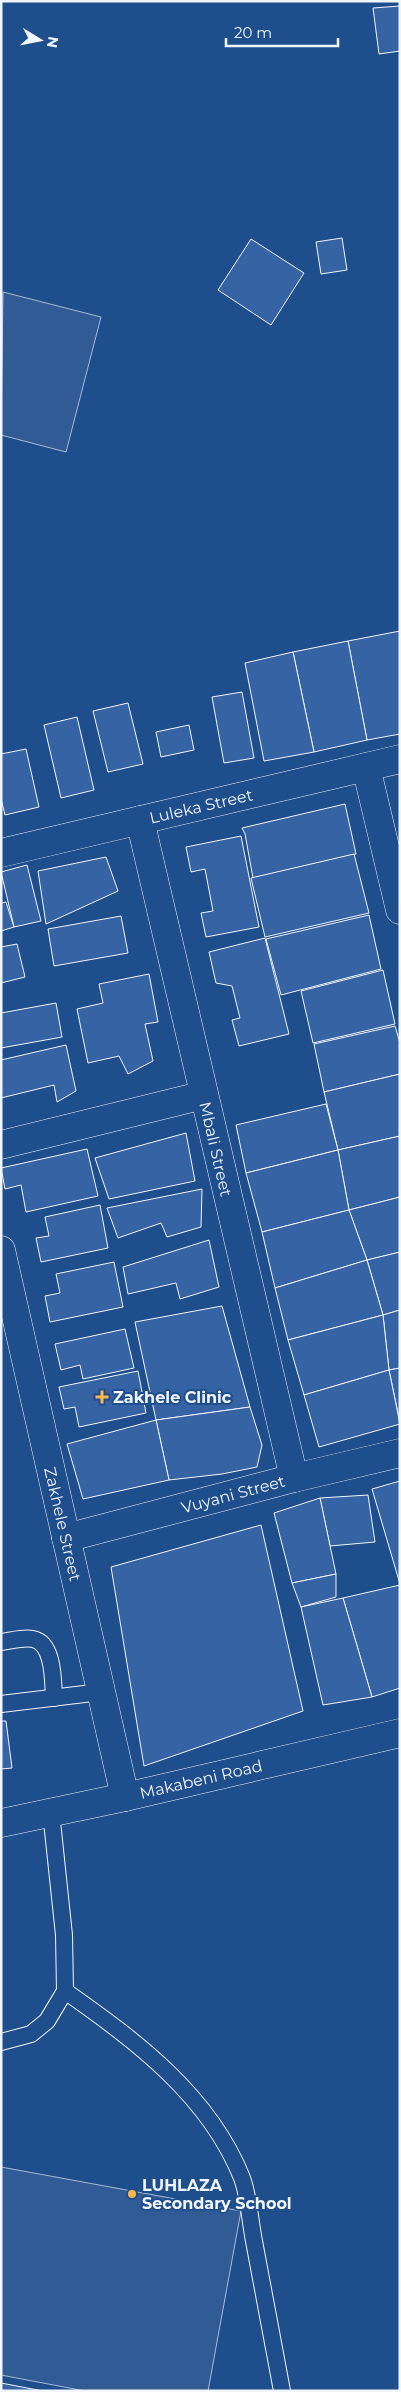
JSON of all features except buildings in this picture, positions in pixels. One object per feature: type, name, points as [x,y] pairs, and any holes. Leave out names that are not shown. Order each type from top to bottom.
[{"type":"street","name":"Luleka Street","points":[[1,853],[400,759]]},
{"type":"street","points":[[366,767],[400,910]]},
{"type":"street","name":"Mbali Street","points":[[140,820],[294,1478]]},
{"type":"street","points":[[1,1145],[204,1095]]},
{"type":"street","name":"Zakhele Street","points":[[1,1250],[125,1797]]},
{"type":"street","name":"Vuyani Street","points":[[66,1538],[294,1478],[400,1453]]},
{"type":"street","name":"Makabeni Road","points":[[1,1823],[125,1797],[400,1733]]},
{"type":"lane","points":[[1,1642],[32,1639],[41,1643],[50,1659],[54,1698]]},
{"type":"lane","points":[[1,1704],[101,1692]]},
{"type":"lane","points":[[1,2042],[31,2034],[47,2021],[65,1991],[64,1935],[51,1812]]},
{"type":"lane","points":[[65,1991],[122,2031],[155,2059],[186,2091],[219,2131],[243,2180],[282,2391]]},
{"type":"shaded area","points":[[3,292],[101,317],[66,452],[1,435]]},
{"type":"shaded area","points":[[1,2167],[241,2211],[208,2391],[85,2391],[1,2375]]},
{"type":"place","name":"Zakhele Clinic","points":[[102,1397]]},
{"type":"place","name":"LUHLAZA Secondary School","points":[[132,2194]]}]
